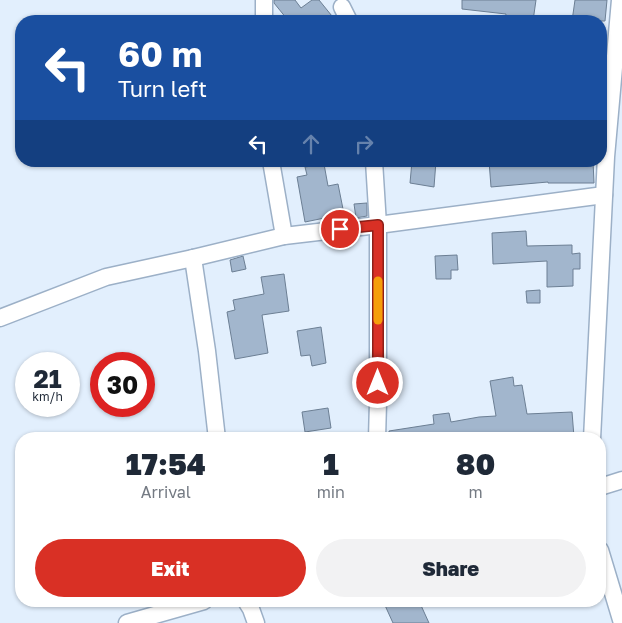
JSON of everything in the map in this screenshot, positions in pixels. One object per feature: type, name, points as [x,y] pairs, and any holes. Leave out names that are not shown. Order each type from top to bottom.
[{"type":"street","points":[[264,0],[264,15]]},
{"type":"street","points":[[592,432],[604,195],[614,157],[620,0]]},
{"type":"street","points":[[272,167],[284,236]]},
{"type":"street","points":[[374,167],[378,225],[377,432]]},
{"type":"street","points":[[0,318],[106,277],[284,236],[604,195]]},
{"type":"street","points":[[193,258],[207,351],[216,432]]},
{"type":"street","points":[[606,484],[622,480]]},
{"type":"street","points":[[606,570],[622,623]]},
{"type":"street","points":[[127,623],[183,607]]},
{"type":"street","points":[[250,607],[256,623]]},
{"type":"building","points":[[274,0],[295,0],[301,8],[312,0],[319,0],[331,15],[284,15],[274,3]]},
{"type":"building","points":[[462,0],[536,0],[534,15],[506,15],[462,9]]},
{"type":"building","points":[[575,0],[607,0],[606,15],[573,15]]},
{"type":"building","points":[[305,167],[325,167],[328,186],[338,184],[344,214],[305,222],[297,177],[307,175]]},
{"type":"building","points":[[411,167],[436,167],[434,187],[410,183]]},
{"type":"building","points":[[489,167],[593,167],[594,183],[548,182],[491,187]]},
{"type":"building","points":[[367,203],[367,216],[356,218],[354,204]]},
{"type":"building","points":[[526,231],[527,246],[572,245],[572,254],[580,253],[580,269],[573,269],[573,286],[547,287],[547,261],[493,264],[492,233]]},
{"type":"building","points":[[457,255],[458,270],[451,270],[451,279],[436,279],[435,256]]},
{"type":"building","points":[[243,256],[246,269],[232,272],[230,260]]},
{"type":"building","points":[[284,274],[289,311],[262,315],[268,353],[235,359],[227,312],[235,310],[233,300],[264,294],[261,277]]},
{"type":"building","points":[[540,290],[540,303],[527,303],[526,291]]},
{"type":"building","points":[[321,327],[326,363],[312,366],[310,355],[301,356],[297,331]]},
{"type":"building","points":[[513,377],[514,386],[522,385],[527,414],[572,412],[574,432],[389,432],[434,424],[433,415],[449,413],[451,422],[496,416],[490,381]]},
{"type":"building","points":[[328,408],[331,428],[305,432],[302,412]]},
{"type":"building","points":[[386,607],[422,607],[429,623],[393,623]]},
{"type":"slow traffic","points":[[378,281],[378,320]]},
{"type":"route","points":[[340,229],[378,225],[378,383]]}]
